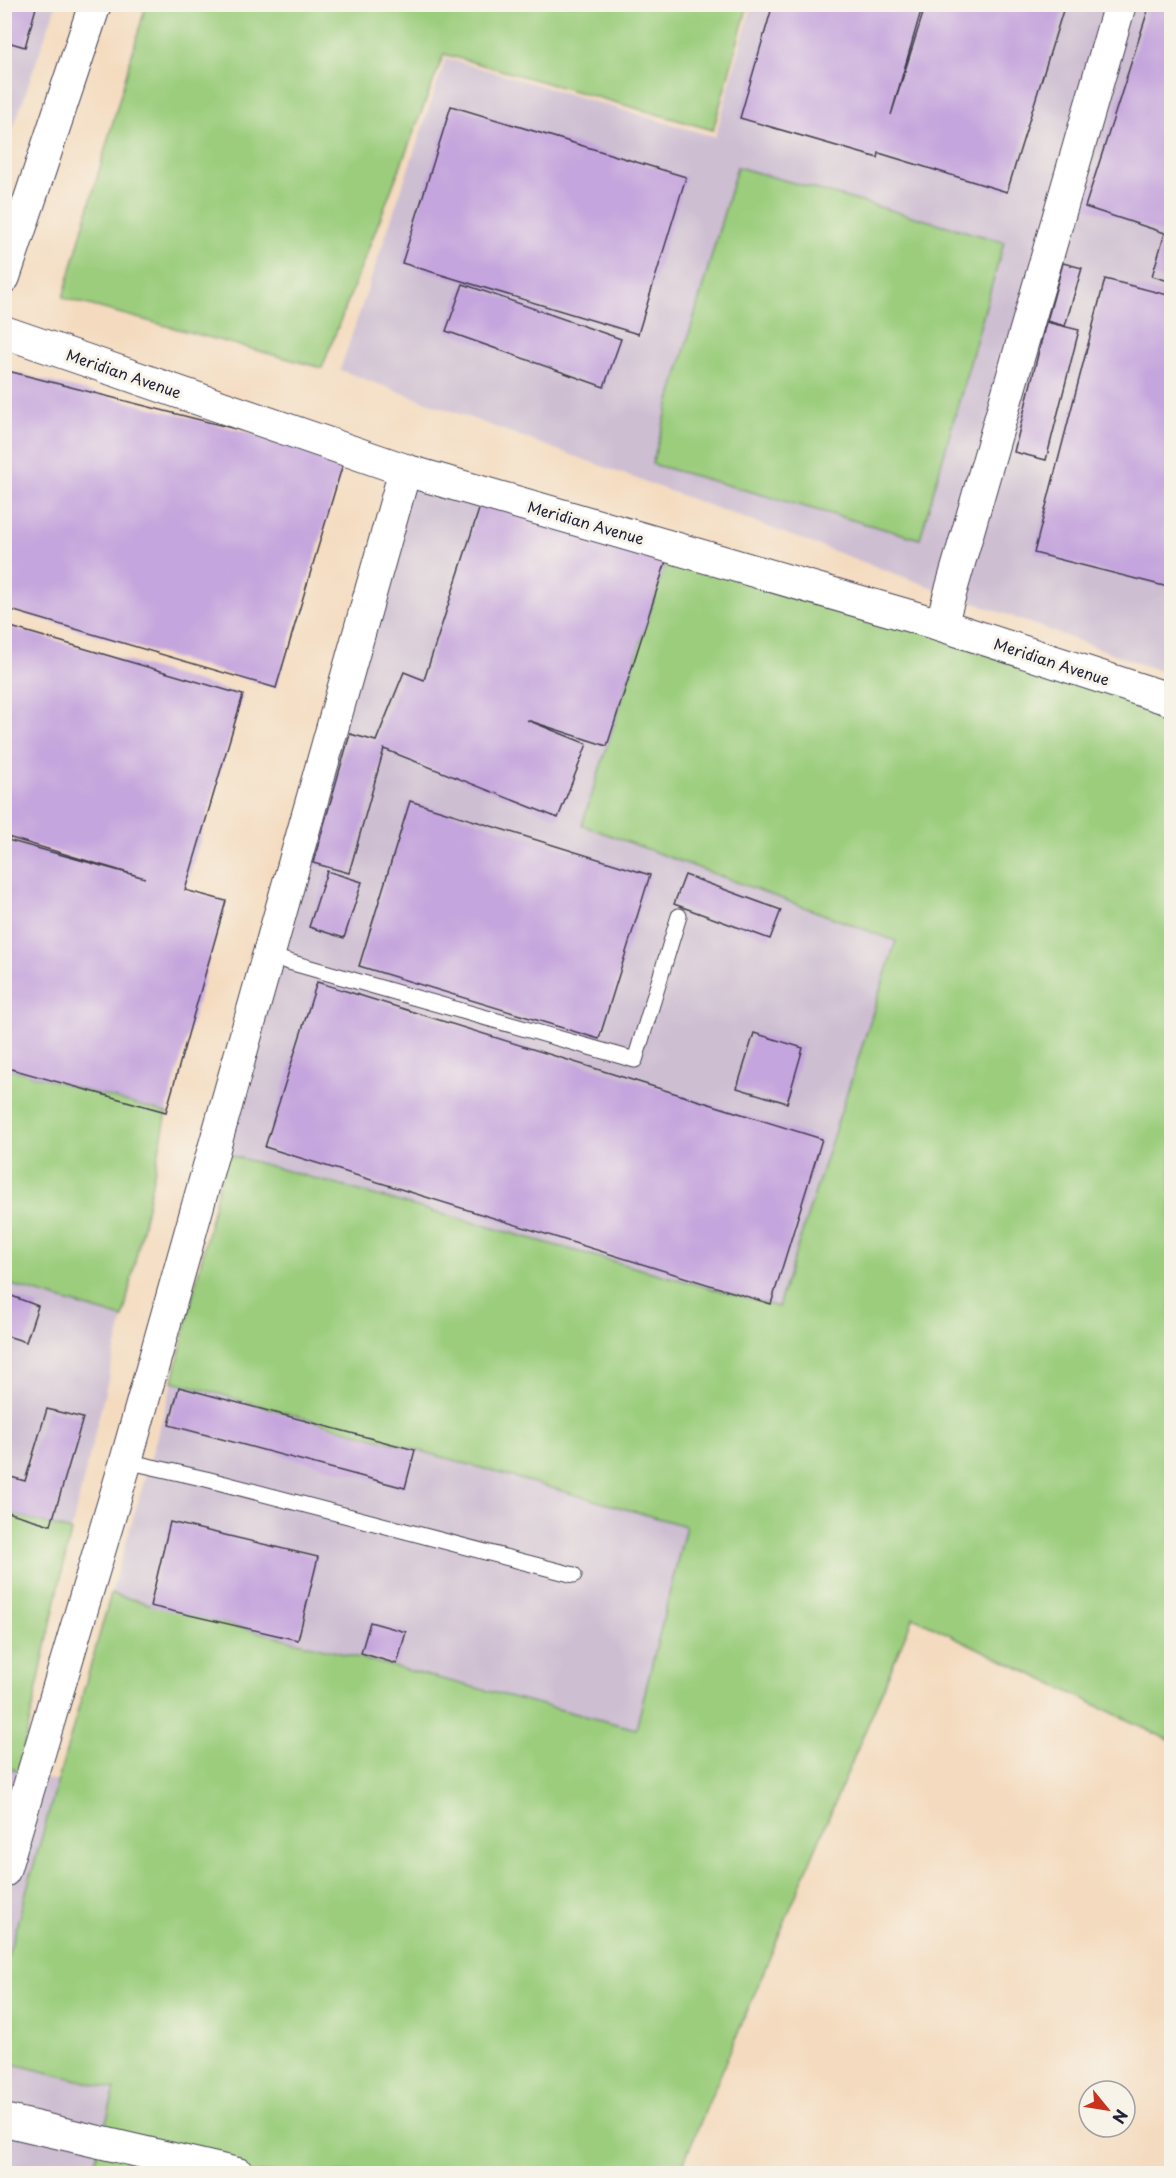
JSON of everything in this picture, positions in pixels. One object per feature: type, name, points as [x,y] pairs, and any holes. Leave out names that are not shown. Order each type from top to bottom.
[{"type":"street","points":[[4,278],[95,4]]},
{"type":"street","points":[[941,625],[1120,4]]},
{"type":"street","name":"Meridian Avenue","points":[[4,332],[405,470],[941,625],[1172,700]]},
{"type":"street","points":[[4,1871],[126,1461],[405,470]]},
{"type":"street","points":[[4,2120],[238,2174]]},
{"type":"lane","points":[[268,956],[634,1060],[679,916]]},
{"type":"lane","points":[[126,1461],[206,1479],[574,1575]]},
{"type":"shaded area","points":[[5,5],[56,5],[5,152]]},
{"type":"shaded area","points":[[752,5],[1171,5],[1171,675],[340,370],[446,58],[715,137]]},
{"type":"shaded area","points":[[411,477],[668,555],[583,825],[896,941],[778,1307],[226,1154]]},
{"type":"shaded area","points":[[4,1283],[123,1318],[71,1531],[5,1511]]},
{"type":"shaded area","points":[[173,1381],[686,1526],[636,1729],[111,1594]]},
{"type":"shaded area","points":[[5,1767],[58,1782],[5,1966]]},
{"type":"shaded area","points":[[5,2062],[115,2089],[92,2173],[5,2174]]},
{"type":"green space","points":[[146,4],[748,5],[713,130],[444,54],[322,368],[63,298]]},
{"type":"green space","points":[[737,167],[1004,242],[920,539],[652,464]]},
{"type":"green space","points":[[668,555],[1171,701],[1171,1741],[913,1617],[679,2173],[92,2173],[115,2089],[5,2062],[5,1966],[111,1594],[636,1729],[686,1526],[173,1381],[226,1154],[778,1307],[896,941],[582,825]]},
{"type":"green space","points":[[4,1067],[167,1113],[123,1318],[5,1283]]},
{"type":"green space","points":[[4,1511],[71,1531],[19,1771],[5,1767]]},
{"type":"building","points":[[4,4],[37,4],[25,47],[4,41]]},
{"type":"building","points":[[773,4],[923,4],[891,115],[926,4],[1065,4],[1007,192],[879,153],[878,158],[740,118]]},
{"type":"building","points":[[1150,4],[1172,4],[1172,282],[1152,276],[1165,233],[1085,207]]},
{"type":"building","points":[[451,106],[686,177],[638,334],[402,263]]},
{"type":"building","points":[[1063,263],[1082,268],[1065,326],[1047,321]]},
{"type":"building","points":[[1105,279],[1172,296],[1172,588],[1034,553]]},
{"type":"building","points":[[463,284],[621,339],[604,387],[446,331]]},
{"type":"building","points":[[1046,322],[1079,330],[1046,460],[1014,452]]},
{"type":"building","points":[[4,370],[345,457],[276,688],[4,608]]},
{"type":"building","points":[[483,497],[668,555],[607,746],[527,720],[587,744],[558,818],[384,749],[349,873],[313,863],[350,734],[376,741],[404,672],[424,680]]},
{"type":"building","points":[[4,625],[243,695],[185,890],[226,901],[166,1112],[4,1067],[4,839],[145,878],[4,836]]},
{"type":"building","points":[[410,801],[650,875],[599,1039],[359,966]]},
{"type":"building","points":[[327,871],[362,882],[344,938],[309,927]]},
{"type":"building","points":[[685,875],[781,910],[770,939],[674,904]]},
{"type":"building","points":[[317,982],[822,1139],[771,1304],[265,1147]]},
{"type":"building","points":[[754,1033],[803,1048],[787,1103],[737,1088]]},
{"type":"building","points":[[4,1293],[38,1306],[26,1342],[4,1335]]},
{"type":"building","points":[[179,1387],[415,1450],[405,1488],[169,1425]]},
{"type":"building","points":[[47,1409],[83,1418],[51,1525],[4,1511],[4,1475],[25,1481]]},
{"type":"building","points":[[170,1522],[318,1557],[298,1640],[150,1606]]},
{"type":"building","points":[[370,1622],[406,1632],[397,1664],[361,1653]]}]
